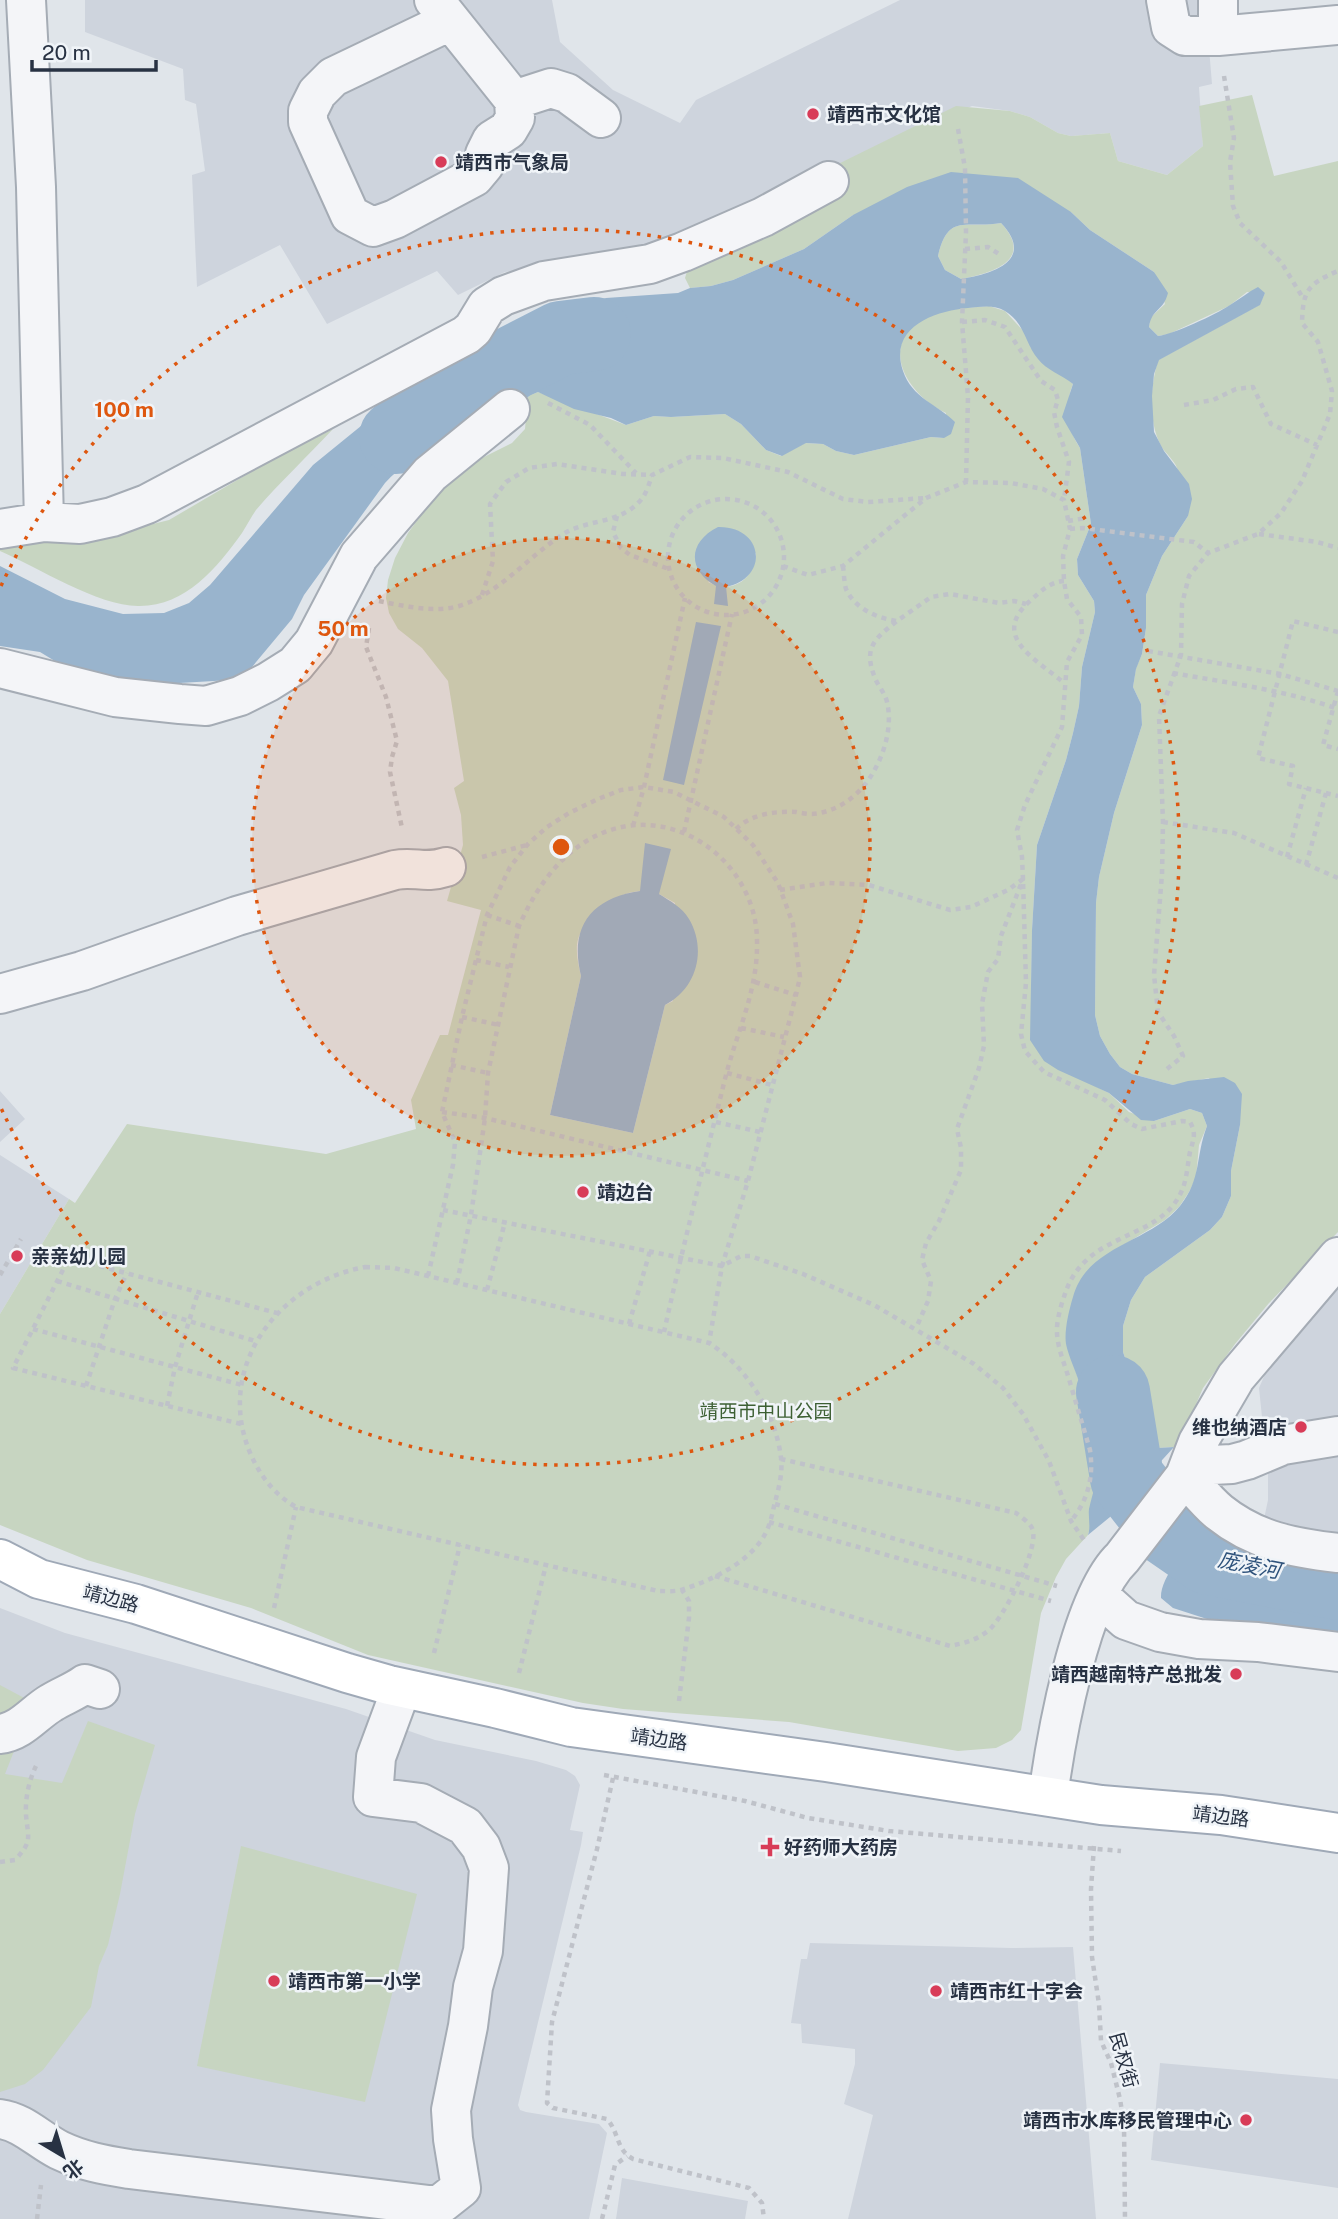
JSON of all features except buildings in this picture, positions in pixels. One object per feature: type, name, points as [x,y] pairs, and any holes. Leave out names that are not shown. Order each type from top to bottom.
[{"type":"main road","name":"靖边路","points":[[0,1559],[39,1579],[136,1604],[347,1673],[571,1727],[826,1762],[1101,1805],[1222,1815],[1338,1833]]},
{"type":"main road","name":"靖边路","points":[[0,1582],[29,1597],[139,1625],[396,1703],[547,1743],[616,1768],[826,1785],[1054,1821],[1101,1841],[1239,1832],[1338,1848]]},
{"type":"street","points":[[26,0],[36,187],[44,522]]},
{"type":"street","points":[[1166,0],[1171,27],[1185,36],[1218,18],[1338,25]]},
{"type":"street","points":[[442,10],[514,100],[515,118],[508,130],[492,140],[485,154],[484,165],[474,177],[395,219],[373,227],[350,215],[308,122],[307,111],[317,93],[333,76],[442,10]]},
{"type":"street","points":[[514,100],[551,89],[567,93],[601,118]]},
{"type":"street","points":[[0,530],[44,522],[80,524],[112,517],[148,504],[466,335],[473,329],[487,306],[503,296],[544,281],[650,264],[763,217],[829,181]]},
{"type":"street","points":[[0,668],[114,697],[206,706],[240,696],[268,682],[295,665],[307,650],[329,616],[359,556],[430,474],[510,408]]},
{"type":"street","points":[[0,994],[82,971],[237,916],[427,867]]},
{"type":"street","points":[[1048,1796],[1069,1680],[1099,1577],[1184,1475],[1198,1442],[1236,1377],[1338,1257]]},
{"type":"street","points":[[1184,1475],[1212,1465],[1247,1460],[1283,1446],[1338,1436]]},
{"type":"street","points":[[1184,1475],[1217,1511],[1257,1537],[1275,1543],[1338,1553]]},
{"type":"street","points":[[1099,1577],[1126,1620],[1160,1632],[1199,1639],[1258,1642],[1338,1652]]},
{"type":"street","points":[[0,1734],[17,1729],[52,1702],[85,1684],[100,1689]]},
{"type":"street","points":[[0,2119],[22,2126],[57,2149],[83,2161],[128,2169],[429,2205],[442,2203],[461,2188],[451,2110],[473,1987],[483,1951],[489,1868],[481,1847],[466,1826],[421,1804],[373,1797],[376,1757],[396,1703]]},
{"type":"path","points":[[1167,1069],[1183,1056],[1158,1012],[1154,975],[1162,874],[1159,716],[1181,655],[1182,604],[1189,576],[1208,553],[1258,534],[1282,513],[1302,481],[1330,414],[1332,391],[1318,342],[1302,323],[1303,298],[1281,262],[1240,223],[1233,205],[1230,162],[1234,138],[1218,18]]},
{"type":"path","points":[[958,129],[965,169],[966,232],[962,322],[968,397],[965,482]]},
{"type":"path","points":[[965,249],[988,247],[1002,256]]},
{"type":"path","points":[[1303,298],[1320,279],[1338,271]]},
{"type":"path","points":[[962,322],[985,320],[1005,327],[1041,381],[1055,390],[1058,400],[1054,412],[1069,462],[1064,500],[1070,529],[1063,556],[1063,582],[1067,599],[1081,617],[1082,635],[1067,662],[1062,727],[1025,805],[1017,830],[1023,879],[1026,983],[1021,1034],[1025,1051],[1044,1072],[1105,1100],[1131,1124],[1142,1129],[1182,1121],[1190,1122],[1195,1135],[1189,1168],[1178,1199],[1160,1216],[1104,1246],[1089,1258],[1075,1272],[1067,1289],[1057,1328],[1060,1349],[1093,1467],[1084,1504],[1072,1521]]},
{"type":"path","points":[[1184,405],[1213,400],[1236,389],[1253,387],[1271,424],[1317,445]]},
{"type":"path","points":[[510,408],[544,401],[568,413],[590,425],[636,474]]},
{"type":"path","points":[[482,597],[493,561],[490,504],[506,482],[529,468],[557,464],[623,474],[652,475],[690,457],[723,458],[788,472],[843,499],[868,502],[926,498]]},
{"type":"path","points":[[372,610],[374,599],[423,608],[456,607],[482,597],[565,533],[587,523],[617,516],[638,504],[652,475]]},
{"type":"path","points":[[783,566],[808,575],[843,566],[926,498],[965,482],[1011,484],[1043,489],[1064,500]]},
{"type":"path","points":[[730,498],[748,503],[765,513],[777,528],[783,547],[783,566],[777,584],[765,599],[749,610],[732,614],[707,611],[685,598],[675,585],[669,569],[670,543],[681,520],[693,509],[711,500],[730,498]]},
{"type":"path","points":[[617,516],[613,532],[621,548],[630,555],[669,569]]},
{"type":"path","points":[[1068,520],[1086,518]]},
{"type":"path","points":[[1070,529],[1083,528],[1194,542],[1208,553]]},
{"type":"path","points":[[1258,534],[1317,542],[1338,548]]},
{"type":"path","points":[[843,566],[846,589],[859,605],[877,618],[897,621]]},
{"type":"path","points":[[1063,582],[1056,582],[1044,588],[1026,604],[1016,616],[1014,629],[1019,644],[1028,657],[1064,683]]},
{"type":"path","points":[[736,829],[746,819],[753,817],[793,812],[811,814],[837,807],[855,796],[870,778],[883,753],[888,724],[887,700],[875,679],[869,657],[875,638],[931,597],[950,594],[999,603],[1014,601],[1026,604]]},
{"type":"path","points":[[633,825],[644,787],[685,598]]},
{"type":"path","points":[[684,832],[732,614]]},
{"type":"path","points":[[370,621],[366,648],[387,697],[397,741],[390,772],[427,867]]},
{"type":"path","points":[[1338,632],[1293,621],[1258,758],[1293,766],[1289,784],[1338,796]]},
{"type":"path","points":[[1148,651],[1280,674],[1338,691],[1336,709],[1323,745],[1338,749]]},
{"type":"path","points":[[1173,673],[1250,686],[1336,709]]},
{"type":"path","points":[[428,1276],[453,1165],[455,1142],[442,1112],[487,915],[510,867],[528,844],[547,827],[598,799],[621,790],[644,787],[674,792],[724,817],[753,845],[765,862],[780,890],[793,924],[800,977],[748,1181],[722,1266],[709,1343]]},
{"type":"path","points":[[1287,857],[1306,788]]},
{"type":"path","points":[[1306,865],[1326,793]]},
{"type":"path","points":[[1163,822],[1234,833],[1338,878]]},
{"type":"path","points":[[457,1283],[471,1215],[485,1118],[488,1073],[519,926],[549,873],[581,844],[611,829],[633,825],[663,827],[684,832],[705,844],[728,866],[755,910],[758,940],[755,982],[701,1170],[664,1332]]},
{"type":"path","points":[[780,890],[827,883],[869,885],[950,910],[971,907],[1008,890],[1023,879]]},
{"type":"path","points":[[916,1328],[928,1301],[931,1281],[922,1261],[926,1243],[939,1221],[961,1170],[961,1148],[957,1129],[984,1046],[982,1004],[988,972],[998,959],[1001,936],[1023,879]]},
{"type":"path","points":[[487,915],[519,926]]},
{"type":"path","points":[[477,960],[509,967]]},
{"type":"path","points":[[755,982],[796,995]]},
{"type":"path","points":[[462,1017],[499,1025]]},
{"type":"path","points":[[741,1028],[784,1037]]},
{"type":"path","points":[[452,1065],[488,1073]]},
{"type":"path","points":[[727,1073],[772,1084]]},
{"type":"path","points":[[442,1112],[485,1118],[748,1181]]},
{"type":"path","points":[[716,1122],[760,1132]]},
{"type":"path","points":[[443,1210],[722,1266],[741,1256],[750,1256],[803,1274],[874,1304],[974,1364],[1003,1388],[1023,1414],[1049,1461],[1072,1521],[1093,1552],[1099,1577],[1020,1576],[775,1504]]},
{"type":"path","points":[[487,1290],[505,1222]]},
{"type":"path","points":[[0,1275],[21,1239]]},
{"type":"path","points":[[629,1324],[650,1251]]},
{"type":"path","points":[[240,1424],[13,1368],[69,1258],[278,1314]]},
{"type":"path","points":[[365,1267],[394,1268],[457,1283],[709,1343],[723,1352],[756,1391],[770,1420],[781,1459],[775,1504],[763,1537],[745,1556],[714,1576],[682,1590],[658,1591],[296,1507],[280,1498],[257,1467],[240,1424],[242,1385],[255,1341],[278,1314],[307,1289],[341,1272],[365,1267]]},
{"type":"path","points":[[86,1387],[115,1299],[127,1273]]},
{"type":"path","points":[[57,1281],[255,1341]]},
{"type":"path","points":[[167,1406],[175,1367],[198,1292]]},
{"type":"path","points":[[33,1329],[242,1385]]},
{"type":"path","points":[[714,1576],[950,1646],[971,1642],[991,1628],[1014,1591],[1032,1553],[1032,1527],[1016,1513],[781,1459]]},
{"type":"path","points":[[273,1614],[296,1507]]},
{"type":"path","points":[[769,1522],[1055,1602]]},
{"type":"path","points":[[433,1655],[460,1545]]},
{"type":"path","points":[[516,1685],[545,1565]]},
{"type":"path","points":[[678,1703],[689,1618],[689,1601],[682,1590]]},
{"type":"path","points":[[1052,1612],[1059,1595]]},
{"type":"path","points":[[764,2219],[762,2203],[749,2188],[688,2171],[641,2162],[627,2156],[607,2119],[553,2108],[547,2103],[552,2022],[616,1768],[808,1818],[889,1831],[1101,1841]]},
{"type":"path","points":[[0,1862],[15,1860],[30,1839],[26,1816],[31,1777]]},
{"type":"path","name":"民权街","points":[[1101,1841],[1091,1889],[1092,1957],[1101,2041],[1111,2063],[1124,2124],[1125,2219]]},
{"type":"path","points":[[602,2219],[615,2165],[627,2156]]},
{"type":"shaded area","name":"靖西市气象局","points":[[85,0],[552,0],[560,42],[613,90],[680,123],[696,100],[900,0],[1205,0],[1212,84],[1199,87],[1203,146],[1167,175],[1118,161],[1110,133],[1071,136],[1058,133],[1030,117],[1010,111],[972,106],[645,253],[505,272],[458,295],[437,271],[327,324],[280,245],[197,287],[192,175],[205,171],[196,104],[185,100],[183,69],[85,32]]},
{"type":"shaded area","points":[[0,1091],[25,1119],[0,1142]]},
{"type":"shaded area","name":"亲亲幼儿园","points":[[0,1155],[69,1199],[0,1314]]},
{"type":"shaded area","name":"维也纳酒店","points":[[1338,1284],[1338,1544],[1264,1519],[1268,1500],[1268,1475],[1259,1388],[1269,1365]]},
{"type":"shaded area","name":"靖西市第一小学","points":[[0,1608],[65,1633],[346,1709],[435,1740],[536,1761],[566,1770],[575,1776],[580,1785],[570,1830],[583,1832],[581,1845],[518,2105],[520,2110],[526,2112],[599,2124],[607,2133],[589,2219],[0,2219]]},
{"type":"shaded area","points":[[810,1943],[1073,1947],[1096,2219],[848,2219],[873,2115],[844,2104],[855,2064],[855,2049],[802,2043],[801,2024],[791,2023],[801,1959],[807,1959]]},
{"type":"shaded area","name":"靖西市水库移民管理中心","points":[[1160,2063],[1338,2079],[1338,2188],[1151,2160]]},
{"type":"shaded area","points":[[622,2178],[748,2201],[745,2219],[616,2219]]},
{"type":"green space","points":[[1252,95],[1274,176],[1338,161],[1338,1232],[1269,1303],[1235,1344],[1203,1388],[1174,1447],[1158,1448],[1147,1438],[1141,1421],[1137,1393],[1123,1352],[1123,1326],[1131,1300],[1145,1277],[1210,1230],[1222,1217],[1231,1196],[1231,1171],[1240,1125],[1209,1078],[1173,1085],[1132,1074],[1120,1067],[1110,1054],[1100,1036],[1095,1015],[1096,903],[1099,877],[1114,813],[1142,725],[1141,704],[1133,687],[1146,628],[1146,595],[1162,556],[1188,516],[1177,468],[1161,446],[1154,426],[1152,393],[1158,360],[1259,305],[1265,293],[1247,292],[1229,306],[1169,334],[1158,336],[1149,327],[1150,318],[1165,304],[1154,272],[1090,230],[1071,212],[853,215],[804,249],[733,280],[690,288],[685,278],[688,268],[736,250],[819,207],[832,167],[956,106],[1010,111],[1030,117],[1058,133],[1071,136],[1110,133],[1118,161],[1167,175],[1203,146],[1199,106]]},
{"type":"green space","points":[[1001,223],[1014,247],[1006,263],[986,273],[961,279],[945,270],[938,256],[947,233],[960,225]]},
{"type":"green space","name":"靖西市中山公园","points":[[989,306],[1005,311],[1026,334],[1031,348],[1073,384],[1068,400],[1068,417],[1080,448],[1091,524],[1077,559],[1078,575],[1094,601],[1095,612],[1082,667],[1079,706],[1073,733],[1037,845],[1031,1015],[1093,1085],[1109,1093],[1129,1112],[1154,1121],[1190,1109],[1202,1113],[1207,1126],[1199,1145],[1196,1178],[1189,1192],[1179,1207],[1165,1220],[1115,1250],[1066,1342],[1099,1453],[1096,1485],[1089,1513],[1091,1523],[1088,1535],[1066,1559],[1041,1613],[1021,1730],[1012,1740],[996,1748],[958,1751],[789,1722],[623,1709],[583,1703],[368,1655],[251,1608],[87,1560],[0,1525],[0,1314],[69,1199],[75,1203],[127,1124],[326,1154],[416,1129],[411,1100],[440,1035],[448,1035],[481,910],[447,901],[463,845],[461,815],[454,788],[464,781],[448,681],[422,648],[398,629],[389,613],[386,598],[395,558],[408,533],[435,496],[482,458],[512,443],[525,429],[526,417],[522,403],[538,392],[626,425],[654,416],[725,414],[741,424],[766,450],[781,456],[805,443],[823,444],[836,451],[854,455],[931,437],[944,438],[946,413],[920,395],[910,382],[900,355],[902,341],[910,329],[925,318],[949,310]],"holes":[[[756,553],[751,570],[741,582],[725,587],[708,582]],[[640,891],[659,894],[675,903],[673,1001],[665,1005],[633,1133],[550,1115],[581,976],[577,954],[578,939],[586,925],[611,902],[623,895]]]},
{"type":"green space","points":[[333,429],[256,510],[242,533],[210,572],[185,593],[171,600],[138,606],[105,600],[0,551],[0,541],[108,539],[133,529],[169,520],[268,462]]},
{"type":"green space","points":[[0,1685],[28,1700],[0,1724]]},
{"type":"green space","points":[[88,1721],[155,1745],[135,1814],[108,1945],[99,1966],[91,2007],[43,2070],[25,2084],[0,2092],[0,1741],[16,1746],[5,1774],[62,1783]]},
{"type":"green space","points":[[241,1846],[417,1894],[365,2102],[197,2066]]},
{"type":"water","points":[[951,172],[1018,178],[1071,212],[1090,230],[1154,272],[1168,293],[1150,321],[1149,327],[1158,336],[1205,319],[1258,287],[1265,293],[1260,305],[1159,360],[1154,374],[1154,432],[1164,451],[1189,484],[1192,499],[1188,516],[1162,556],[1146,595],[1146,628],[1133,687],[1141,704],[1142,725],[1114,813],[1099,877],[1096,903],[1095,1015],[1100,1036],[1110,1054],[1120,1067],[1132,1074],[1173,1085],[1224,1077],[1235,1083],[1242,1094],[1240,1125],[1231,1171],[1231,1196],[1222,1217],[1210,1230],[1145,1277],[1131,1300],[1123,1326],[1123,1352],[1137,1393],[1141,1421],[1147,1438],[1158,1448],[1174,1447],[1110,1517],[1088,1535],[1089,1509],[1099,1459],[1090,1418],[1066,1344],[1071,1302],[1080,1280],[1091,1266],[1120,1246],[1153,1229],[1180,1206],[1192,1186],[1207,1126],[1202,1113],[1190,1109],[1154,1121],[1141,1120],[1109,1093],[1044,1061],[1030,1040],[1037,845],[1073,733],[1079,706],[1082,667],[1095,612],[1094,601],[1078,575],[1077,559],[1091,524],[1080,448],[1062,417],[1073,384],[1041,363],[1017,321],[1005,311],[987,306],[942,313],[917,324],[908,333],[902,343],[900,356],[903,371],[912,388],[955,422],[951,434],[944,438],[931,437],[854,455],[836,451],[823,444],[806,443],[782,456],[766,450],[741,424],[725,414],[654,416],[626,425],[611,418],[574,409],[538,392],[522,403],[490,354],[489,345],[493,336],[515,323],[606,298],[678,293],[690,288],[733,280],[804,249],[853,215],[907,187]],"holes":[[[1001,223],[1011,236],[1014,247],[1012,256],[997,269],[986,273],[961,279],[945,270],[938,256],[947,233],[960,225]]]},
{"type":"water","points":[[459,357],[466,360],[490,399],[465,423],[410,461],[385,483],[304,595],[292,619],[247,673],[228,680],[214,681],[162,684],[121,681],[63,666],[40,652],[0,646],[0,566],[65,599],[123,614],[164,613],[189,603],[210,585],[313,465],[404,391]]},
{"type":"water","points":[[718,527],[733,529],[745,535],[756,553],[750,574],[740,582],[726,587],[728,606],[714,604],[716,586],[700,572],[696,564],[695,556],[701,540]]},
{"type":"water","points":[[696,622],[721,626],[684,785],[663,780]]},
{"type":"water","points":[[645,843],[671,849],[659,894],[689,919],[698,955],[696,967],[685,989],[665,1005],[633,1133],[550,1115],[581,976],[578,943],[581,929],[597,908],[608,900],[640,891]]},
{"type":"water","points":[[1206,1539],[1235,1549],[1338,1568],[1338,1631],[1271,1629],[1207,1619],[1173,1608],[1161,1598],[1165,1581],[1183,1555]]},
{"type":"waterway","points":[[396,437],[436,402],[561,338],[594,334]]},
{"type":"waterway","name":"庞凌河","points":[[1113,1392],[1127,1478],[1167,1529],[1209,1558],[1338,1583]]},
{"type":"place","name":"靖西市文化馆","points":[[813,114]]},
{"type":"place","name":"靖西市气象局","points":[[441,162]]},
{"type":"place","name":"靖边台","points":[[583,1192]]},
{"type":"place","name":"亲亲幼儿园","points":[[17,1256]]},
{"type":"place","name":"维也纳酒店","points":[[1301,1427]]},
{"type":"place","name":"靖西越南特产总批发","points":[[1236,1674]]},
{"type":"place","name":"好药师大药房","points":[[770,1847]]},
{"type":"place","name":"靖西市第一小学","points":[[274,1981]]},
{"type":"place","name":"靖西市红十字会","points":[[936,1991]]},
{"type":"place","name":"靖西市水库移民管理中心","points":[[1246,2120]]}]
